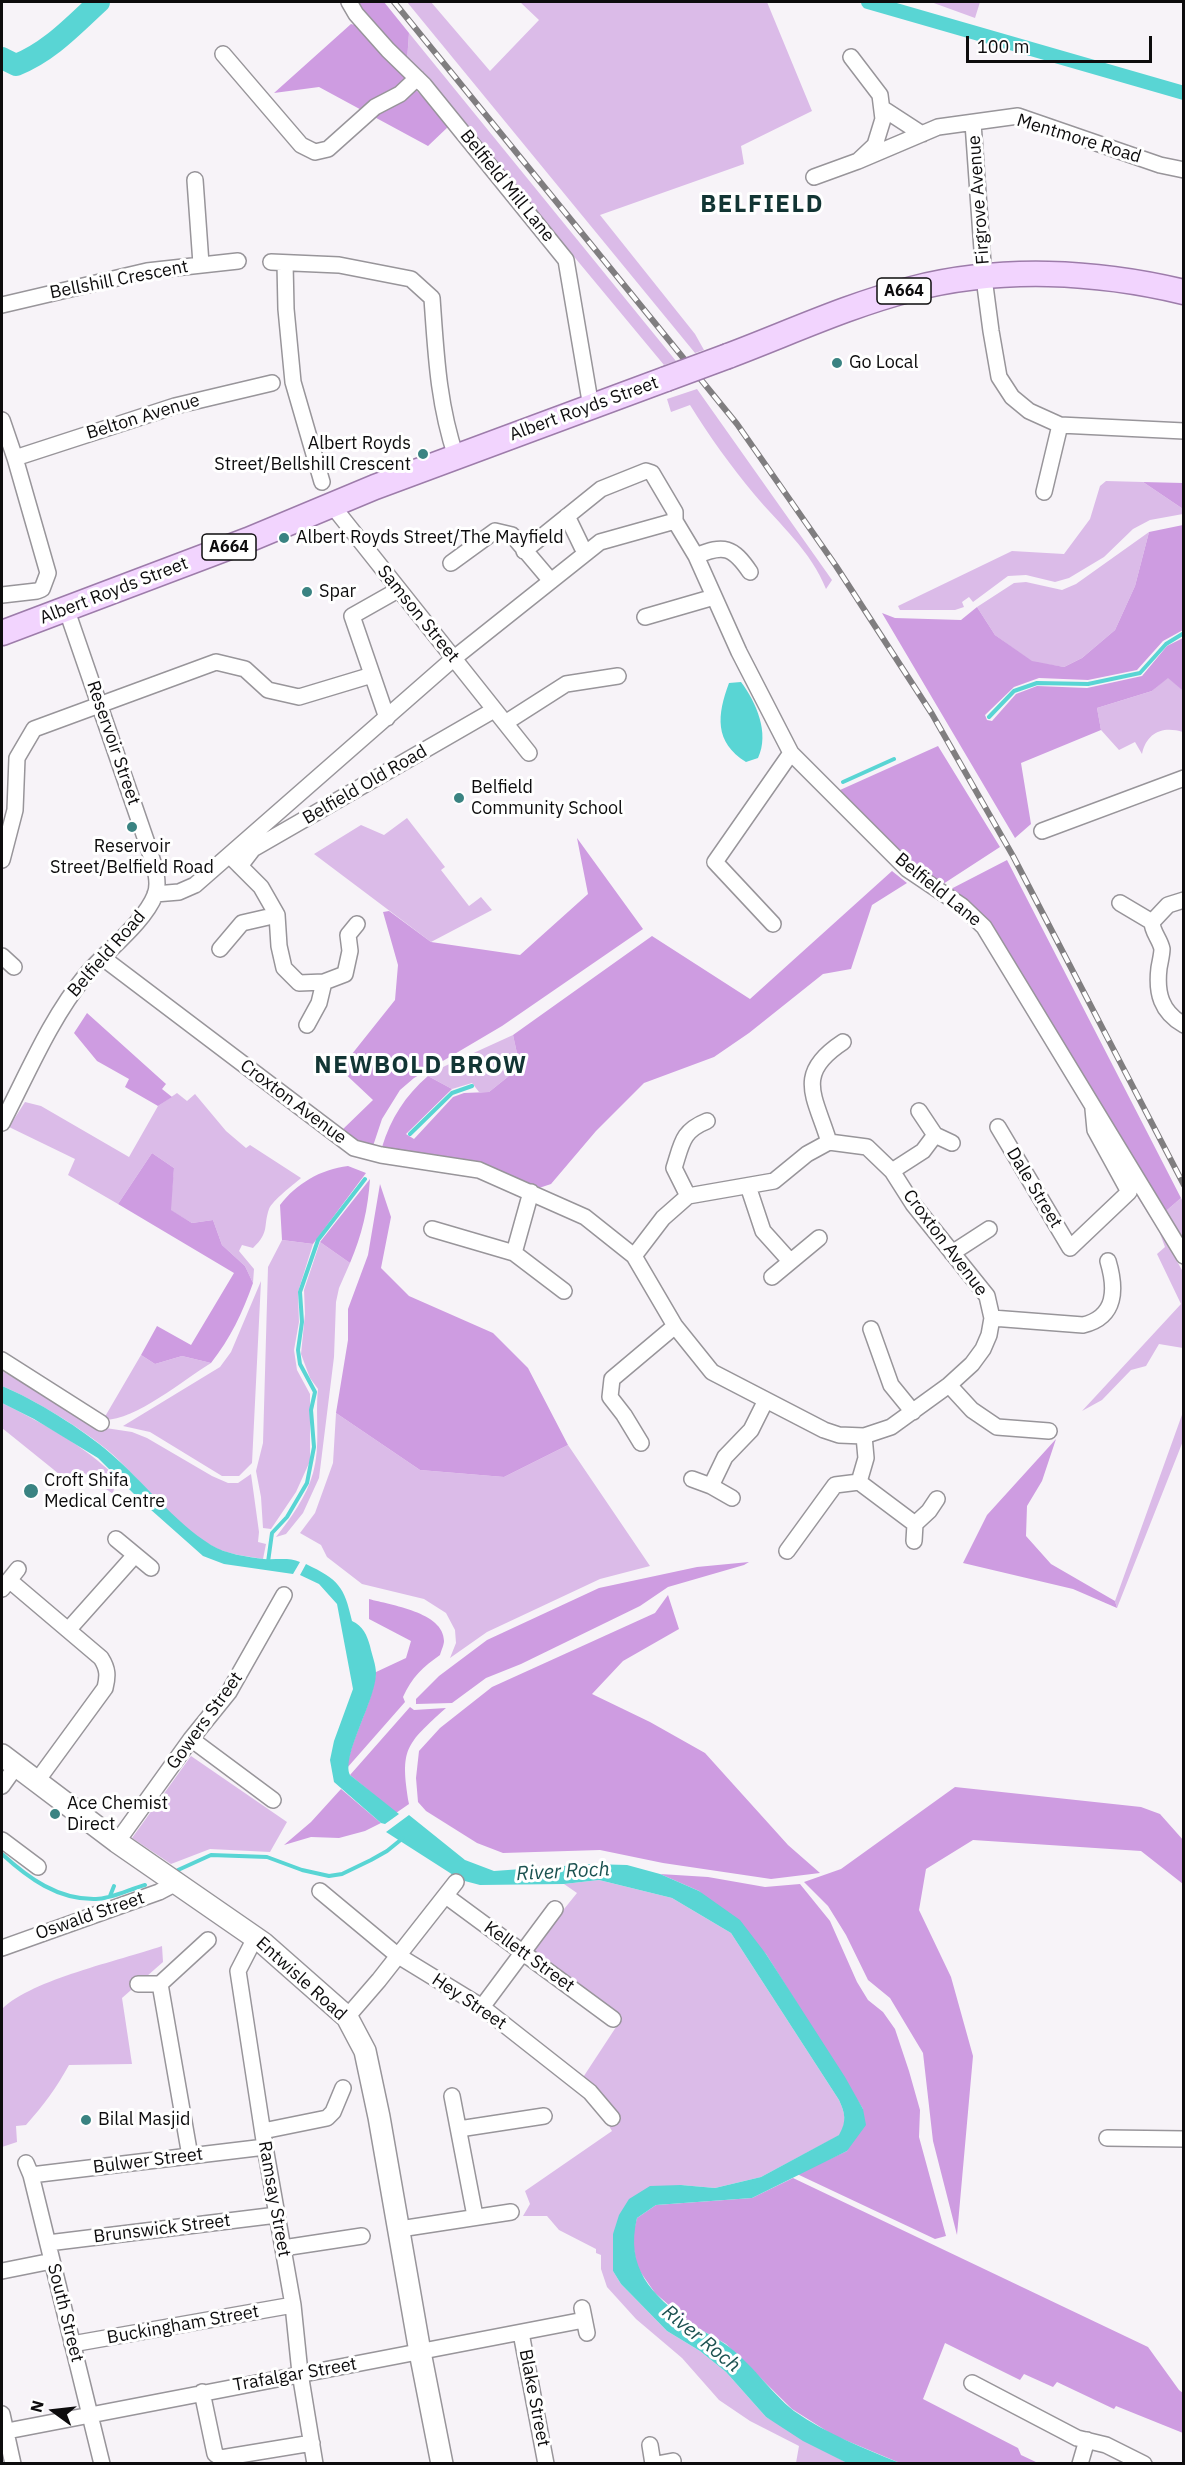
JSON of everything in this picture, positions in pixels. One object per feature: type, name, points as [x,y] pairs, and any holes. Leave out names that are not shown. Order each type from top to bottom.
[{"type":"main road","name":"Albert Royds Street","points":[[2,633],[248,540],[331,504],[848,310],[911,289],[984,278],[1065,273],[1158,286],[1184,292]]},
{"type":"main road","name":"Entwisle Road","points":[[9,1760],[117,1842],[255,1938],[346,2016],[365,2051],[442,2463]]},
{"type":"street","name":"Belfield Mill Lane","points":[[349,2],[356,14],[456,123],[566,260],[591,407]]},
{"type":"street","points":[[223,54],[301,145],[315,152],[328,149],[375,107],[400,94],[417,78]]},
{"type":"street","points":[[851,57],[880,95],[883,119],[875,145],[858,160]]},
{"type":"street","points":[[882,108],[922,134]]},
{"type":"street","name":"Mentmore Road","points":[[814,177],[938,127],[1018,116],[1160,165],[1184,170]]},
{"type":"street","name":"Firgrove Avenue","points":[[973,123],[984,278],[999,377],[1012,397],[1029,411],[1060,425]]},
{"type":"street","points":[[195,180],[201,264]]},
{"type":"street","name":"Bellshill Crescent","points":[[2,305],[147,271],[238,261]]},
{"type":"street","points":[[322,482],[293,382],[286,309],[278,262],[339,265],[411,279],[432,298],[438,387],[446,426],[456,457]]},
{"type":"street","name":"Belton Avenue","points":[[15,458],[175,406],[272,383]]},
{"type":"street","points":[[2,420],[15,458]]},
{"type":"street","points":[[1044,492],[1060,425],[1184,430]]},
{"type":"street","name":"Albert Royds Street","points":[[2,595],[38,591],[42,589],[48,573],[15,458]]},
{"type":"street","name":"Belfield Lane","points":[[567,516],[601,489],[646,471],[652,473],[675,512],[675,521],[696,556],[739,652],[792,753],[908,869],[962,906],[984,927],[1184,1256]]},
{"type":"street","name":"Samson Street","points":[[331,504],[529,753]]},
{"type":"street","points":[[524,551],[567,516],[582,547],[587,552]]},
{"type":"street","points":[[156,887],[179,892],[195,885],[234,860],[453,659],[600,542],[675,521]]},
{"type":"street","points":[[451,564],[495,531],[512,535],[551,580]]},
{"type":"street","points":[[696,556],[712,549],[726,549],[737,554],[750,572]]},
{"type":"street","points":[[387,718],[352,616],[398,590]]},
{"type":"street","points":[[645,617],[714,597]]},
{"type":"street","name":"Reservoir Street","points":[[66,608],[148,846],[156,887]]},
{"type":"street","points":[[2,860],[15,810],[17,758],[34,729],[216,662],[245,669],[268,690],[299,697],[372,675]]},
{"type":"street","points":[[505,723],[566,684],[618,676]]},
{"type":"street","name":"Belfield Old Road","points":[[234,860],[494,710]]},
{"type":"street","points":[[773,924],[715,862],[792,753]]},
{"type":"street","points":[[1042,831],[1184,778]]},
{"type":"street","points":[[234,860],[261,887],[277,915],[279,946],[284,968],[299,982],[324,982],[345,974],[350,951],[348,935],[357,924]]},
{"type":"street","name":"Belfield Road","points":[[2,1123],[56,1018],[86,975],[147,909],[156,887]]},
{"type":"street","points":[[1184,900],[1168,905],[1152,922],[1162,948],[1157,984],[1160,999],[1174,1020],[1184,1025]]},
{"type":"street","points":[[1120,903],[1152,922]]},
{"type":"street","points":[[220,949],[242,923],[277,915]]},
{"type":"street","points":[[2,956],[14,967]]},
{"type":"street","name":"Croxton Avenue","points":[[103,958],[354,1148],[381,1155],[479,1170],[585,1217],[634,1256],[675,1326],[712,1371],[824,1430],[839,1435],[864,1436],[891,1427],[949,1385],[972,1364],[983,1349],[989,1335],[992,1318],[987,1296],[913,1204],[892,1171],[867,1147],[829,1142]]},
{"type":"street","points":[[307,1025],[319,1003],[324,982]]},
{"type":"street","points":[[634,1256],[663,1218],[688,1196],[774,1180],[807,1154],[829,1142],[810,1083],[816,1067],[825,1054],[843,1042]]},
{"type":"street","name":"Dale Street","points":[[998,1127],[1070,1248],[1130,1192],[1095,1130],[1092,1103]]},
{"type":"street","points":[[920,1112],[935,1135],[952,1143]]},
{"type":"street","points":[[688,1196],[674,1168],[682,1143],[691,1127],[707,1121]]},
{"type":"street","points":[[892,1171],[923,1151],[935,1135]]},
{"type":"street","points":[[748,1186],[764,1231],[790,1262]]},
{"type":"street","points":[[514,1253],[531,1192]]},
{"type":"street","points":[[432,1229],[514,1253],[564,1291]]},
{"type":"street","points":[[952,1253],[989,1229]]},
{"type":"street","points":[[771,1277],[819,1238]]},
{"type":"street","points":[[992,1318],[1083,1324],[1093,1322],[1110,1304],[1113,1280],[1107,1261]]},
{"type":"street","points":[[641,1443],[610,1397],[612,1379],[675,1326]]},
{"type":"street","points":[[871,1329],[891,1384],[913,1412]]},
{"type":"street","points":[[2,1360],[101,1423]]},
{"type":"street","points":[[949,1385],[972,1410],[997,1427],[1049,1431]]},
{"type":"street","points":[[711,1486],[725,1456],[751,1430],[766,1400]]},
{"type":"street","points":[[860,1482],[866,1458],[864,1436]]},
{"type":"street","points":[[692,1479],[711,1486],[732,1498]]},
{"type":"street","points":[[787,1551],[835,1485],[860,1482],[915,1524]]},
{"type":"street","points":[[914,1541],[915,1524],[938,1499]]},
{"type":"street","points":[[116,1539],[151,1568]]},
{"type":"street","points":[[69,1629],[135,1555]]},
{"type":"street","points":[[9,1579],[101,1658],[108,1676],[105,1688],[37,1781]]},
{"type":"street","name":"Gowers Street","points":[[117,1842],[191,1739],[229,1692],[284,1594]]},
{"type":"street","points":[[191,1739],[273,1800]]},
{"type":"street","points":[[2,1786],[9,1760]]},
{"type":"street","points":[[2,1840],[38,1867]]},
{"type":"street","name":"Oswald Street","points":[[2,1948],[159,1892],[177,1882]]},
{"type":"street","points":[[346,2016],[379,1980],[456,1882]]},
{"type":"street","name":"Hey Street","points":[[320,1891],[397,1955],[482,2007],[590,2092],[612,2118]]},
{"type":"street","name":"Kellett Street","points":[[446,1896],[613,2019]]},
{"type":"street","points":[[482,2007],[555,1909]]},
{"type":"street","name":"Ramsay Street","points":[[255,1938],[238,1971],[262,2131],[293,2305],[300,2373],[315,2463]]},
{"type":"street","points":[[138,1984],[160,1984],[208,1940]]},
{"type":"street","points":[[160,1984],[190,2156]]},
{"type":"street","points":[[262,2131],[327,2118],[333,2112],[343,2088]]},
{"type":"street","points":[[452,2096],[475,2217]]},
{"type":"street","points":[[459,2129],[544,2116]]},
{"type":"street","points":[[1107,2138],[1184,2139]]},
{"type":"street","name":"Bulwer Street","points":[[29,2169],[190,2156],[265,2147]]},
{"type":"street","name":"South Street","points":[[29,2169],[102,2463]]},
{"type":"street","points":[[400,2229],[511,2212]]},
{"type":"street","name":"Brunswick Street","points":[[48,2243],[277,2214]]},
{"type":"street","points":[[283,2248],[362,2236]]},
{"type":"street","points":[[2,2271],[52,2261]]},
{"type":"street","name":"Buckingham Street","points":[[72,2344],[293,2305]]},
{"type":"street","name":"Trafalgar Street","points":[[3,2431],[584,2320]]},
{"type":"street","name":"Blake Street","points":[[521,2332],[546,2463]]},
{"type":"street","points":[[972,2383],[1077,2438],[1106,2445],[1144,2463]]},
{"type":"street","points":[[202,2392],[215,2454],[221,2458],[312,2443]]},
{"type":"street","points":[[2,2414],[3,2431],[13,2463]]},
{"type":"street","points":[[1080,2463],[1087,2440]]},
{"type":"street","points":[[650,2445],[655,2463],[673,2460]]},
{"type":"shaded area","points":[[355,2],[384,2],[409,33],[407,61]]},
{"type":"shaded area","points":[[407,2],[431,2],[490,71],[539,20],[520,2],[767,2],[812,111],[741,146],[744,164],[600,215],[695,334],[704,350],[695,353]]},
{"type":"shaded area","points":[[931,2],[980,2],[975,18]]},
{"type":"shaded area","points":[[351,24],[358,26],[449,126],[428,146],[319,87],[274,93]]},
{"type":"shaded area","points":[[409,33],[676,361],[664,365],[493,159],[407,61]]},
{"type":"shaded area","points":[[697,389],[832,580],[826,589],[812,562],[737,473],[690,405],[671,412],[667,399]]},
{"type":"shaded area","points":[[1106,481],[1143,482],[1183,509],[1183,514],[1150,520],[1133,529],[1104,557],[1069,578],[1055,582],[1026,575],[1008,576],[973,602],[969,597],[962,602],[964,607],[955,610],[900,610],[898,606],[1012,551],[1064,554],[1090,519],[1100,486]]},
{"type":"shaded area","points":[[1143,482],[1183,483],[1183,509]]},
{"type":"shaded area","points":[[1183,525],[1183,630],[1163,641],[1137,670],[1088,680],[1039,678],[1014,687],[985,715],[987,720],[992,721],[1016,694],[1037,686],[1087,688],[1142,676],[1167,646],[1183,638],[1183,691],[1168,678],[1152,691],[1097,708],[1101,730],[1021,763],[1031,824],[1015,838],[882,613],[895,618],[961,620],[977,607],[995,635],[1032,661],[1064,667],[1082,658],[1115,630],[1135,586],[1149,532]]},
{"type":"shaded area","points":[[1149,532],[1135,586],[1115,630],[1082,658],[1064,667],[1032,662],[995,635],[977,607],[1014,583],[1026,582],[1062,590],[1076,584]]},
{"type":"shaded area","points":[[1168,677],[1183,691],[1183,732],[1169,730],[1157,732],[1148,740],[1142,754],[1135,742],[1119,750],[1101,730],[1097,708],[1152,691]]},
{"type":"shaded area","points":[[938,746],[1000,847],[940,886],[909,865],[840,790]]},
{"type":"shaded area","points":[[407,818],[445,867],[441,870],[469,906],[481,897],[492,910],[431,942],[314,854],[361,825],[384,835]]},
{"type":"shaded area","points":[[577,838],[643,929],[502,1026],[414,1078],[400,1090],[382,1119],[373,1146],[358,1141],[341,1131],[373,1100],[340,1069],[395,1000],[398,965],[383,912],[389,911],[431,942],[520,955],[588,894]]},
{"type":"shaded area","points":[[1007,860],[1181,1198],[1166,1211],[999,943],[947,891]]},
{"type":"shaded area","points":[[892,871],[907,883],[872,905],[851,969],[823,974],[749,1033],[714,1057],[644,1083],[596,1131],[551,1184],[536,1189],[491,1166],[382,1147],[400,1108],[412,1091],[428,1076],[452,1089],[406,1134],[414,1139],[453,1097],[464,1093],[489,1092],[520,1067],[513,1035],[652,936],[750,999]]},
{"type":"shaded area","points":[[87,1013],[166,1084],[162,1089],[172,1097],[158,1106],[125,1087],[129,1079],[97,1061],[74,1033]]},
{"type":"shaded area","points":[[513,1035],[520,1067],[489,1092],[479,1092],[472,1083],[452,1089],[428,1076],[445,1066]]},
{"type":"shaded area","points":[[177,1093],[187,1101],[195,1094],[226,1131],[246,1148],[250,1145],[301,1178],[271,1205],[262,1238],[253,1248],[242,1245],[239,1251],[254,1269],[253,1283],[245,1266],[222,1245],[213,1220],[192,1223],[170,1210],[174,1168],[152,1153],[118,1204],[68,1175],[75,1159],[9,1127],[25,1102],[41,1106],[129,1157],[158,1106]]},
{"type":"shaded area","points":[[152,1153],[174,1168],[171,1210],[192,1223],[213,1220],[222,1245],[245,1266],[253,1283],[235,1325],[211,1363],[182,1356],[155,1364],[141,1355],[157,1326],[191,1345],[234,1273],[118,1204]]},
{"type":"shaded area","points":[[348,1166],[366,1173],[313,1244],[282,1240],[280,1205],[286,1197],[301,1184],[319,1174]]},
{"type":"shaded area","points":[[370,1179],[364,1222],[350,1263],[320,1242]]},
{"type":"shaded area","points":[[380,1184],[391,1217],[381,1268],[409,1296],[493,1333],[528,1368],[568,1445],[504,1477],[420,1470],[336,1413],[348,1340],[348,1309],[368,1255]]},
{"type":"shaded area","points":[[1141,1196],[1183,1272],[1183,1348],[1159,1344],[1146,1366],[1131,1370],[1102,1400],[1082,1411],[1181,1304],[1157,1254],[1165,1247],[1159,1231],[1138,1198]]},
{"type":"shaded area","points":[[1181,1198],[1183,1202],[1183,1243],[1166,1211]]},
{"type":"shaded area","points":[[282,1240],[313,1244],[298,1292],[299,1322],[294,1350],[297,1370],[310,1394],[310,1461],[296,1492],[271,1529],[263,1528],[256,1471],[263,1443],[268,1267]]},
{"type":"shaded area","points":[[320,1242],[350,1263],[339,1288],[336,1302],[334,1357],[319,1478],[303,1513],[286,1534],[276,1537],[302,1499],[315,1463],[318,1389],[310,1378],[301,1354],[305,1314],[304,1290]]},
{"type":"shaded area","points":[[261,1281],[252,1463],[239,1476],[222,1476],[150,1432],[123,1426],[220,1367],[231,1352]]},
{"type":"shaded area","points":[[141,1355],[155,1364],[182,1356],[211,1363],[144,1407],[116,1419],[103,1420]]},
{"type":"shaded area","points":[[2,1371],[99,1427],[132,1432],[147,1438],[228,1483],[238,1483],[251,1474],[259,1532],[258,1542],[266,1544],[263,1559],[226,1552],[200,1538],[173,1516],[101,1445],[44,1407],[2,1386]]},
{"type":"shaded area","points":[[2,1403],[62,1436],[104,1465],[116,1477],[113,1494],[87,1475],[69,1482],[2,1428]]},
{"type":"shaded area","points":[[1183,1412],[1183,1441],[1117,1608],[1115,1601]]},
{"type":"shaded area","points":[[336,1413],[420,1470],[504,1477],[568,1445],[650,1566],[600,1579],[487,1632],[450,1658],[456,1643],[455,1630],[446,1613],[424,1599],[362,1584],[327,1557],[321,1545],[300,1533],[315,1513],[333,1463]]},
{"type":"shaded area","points":[[1056,1439],[1042,1481],[1027,1506],[1026,1536],[1051,1564],[1115,1601],[1117,1608],[1073,1589],[963,1563],[987,1515]]},
{"type":"shaded area","points":[[749,1562],[668,1587],[640,1606],[521,1664],[486,1678],[452,1703],[416,1704],[416,1699],[439,1676],[487,1640],[599,1588],[697,1567]]},
{"type":"shaded area","points":[[668,1595],[679,1629],[623,1661],[592,1694],[650,1722],[705,1753],[788,1845],[820,1873],[771,1879],[663,1863],[600,1850],[503,1853],[477,1843],[426,1811],[418,1802],[416,1778],[419,1751],[440,1728],[492,1687],[655,1613]]},
{"type":"shaded area","points":[[369,1599],[402,1607],[426,1617],[442,1631],[444,1643],[440,1655],[423,1668],[410,1684],[403,1697],[405,1702],[347,1768],[374,1685],[376,1672],[406,1658],[411,1641],[369,1619]]},
{"type":"shaded area","points":[[410,1707],[414,1710],[446,1708],[422,1731],[409,1749],[405,1771],[409,1804],[396,1813],[350,1775]]},
{"type":"shaded area","points":[[191,1756],[287,1822],[270,1852],[210,1849],[171,1864],[132,1838]]},
{"type":"shaded area","points":[[955,1787],[1141,1807],[1160,1814],[1184,1841],[1183,1884],[1141,1851],[973,1840],[926,1869],[919,1910],[951,1977],[973,2056],[957,2235],[933,2141],[923,2053],[890,1998],[868,1980],[846,1935],[828,1906],[804,1882],[841,1869]]},
{"type":"shaded area","points":[[341,1789],[381,1823],[365,1831],[339,1838],[311,1837],[284,1845],[311,1822]]},
{"type":"shaded area","points":[[660,1874],[708,1877],[765,1887],[800,1884],[830,1921],[857,1982],[868,2000],[883,2012],[895,2029],[920,2110],[919,2137],[946,2236],[935,2239],[797,2174],[847,2151],[863,2109],[766,1954],[699,1891]]},
{"type":"shaded area","points":[[599,1880],[672,1898],[731,1933],[839,2100],[844,2117],[840,2135],[761,2177],[715,2188],[681,2185],[613,2234],[613,2271],[621,2284],[667,2331],[700,2351],[726,2372],[766,2417],[847,2463],[796,2463],[799,2446],[750,2421],[719,2400],[682,2358],[636,2319],[607,2287],[601,2269],[601,2255],[596,2253],[596,2249],[559,2230],[547,2216],[523,2216],[530,2204],[525,2191],[612,2131],[591,2095],[578,2085],[620,2021],[531,1950],[577,1893],[564,1884]]},
{"type":"shaded area","points":[[162,1946],[163,1962],[122,1998],[132,2064],[69,2065],[55,2089],[26,2125],[16,2126],[17,2142],[2,2147],[2,2009],[16,1998],[55,1980]]},
{"type":"shaded area","points":[[793,2178],[1148,2347],[1183,2393],[1183,2433],[1116,2406],[1114,2409],[1057,2382],[1053,2387],[1024,2374],[1020,2380],[945,2343],[923,2399],[1018,2448],[1021,2455],[1038,2463],[900,2463],[833,2435],[792,2409],[726,2344],[691,2324],[655,2293],[637,2267],[632,2238],[637,2218],[656,2205],[752,2198]]},
{"type":"water","points":[[741,682],[760,718],[763,738],[758,758],[746,762],[728,746],[721,727],[722,706],[729,683]]},
{"type":"water","points":[[2,1386],[43,1407],[99,1444],[184,1525],[211,1545],[223,1551],[244,1556],[300,1562],[293,1574],[224,1564],[203,1556],[141,1501],[98,1458],[34,1419],[2,1403]]},
{"type":"water","points":[[306,1564],[338,1585],[343,1592],[352,1621],[362,1628],[369,1642],[376,1670],[375,1684],[354,1741],[349,1766],[350,1775],[399,1814],[385,1824],[334,1782],[330,1760],[334,1741],[353,1689],[337,1604],[319,1584],[300,1575]]},
{"type":"water","name":"River Roch","points":[[409,1815],[465,1860],[494,1871],[591,1864],[627,1865],[660,1874],[699,1891],[740,1920],[766,1954],[845,2077],[863,2109],[866,2125],[847,2151],[752,2198],[656,2205],[637,2218],[634,2236],[638,2266],[644,2278],[664,2301],[690,2323],[734,2351],[794,2411],[832,2434],[900,2463],[847,2463],[803,2441],[766,2417],[726,2372],[700,2351],[667,2331],[621,2284],[613,2271],[613,2234],[619,2215],[629,2199],[650,2186],[681,2185],[715,2188],[761,2177],[839,2135],[843,2125],[844,2113],[839,2100],[731,1933],[672,1898],[599,1880],[564,1884],[480,1885],[461,1880],[386,1832]]},
{"type":"waterway","points":[[2,58],[16,65],[28,60],[60,38],[99,2]]},
{"type":"waterway","points":[[868,2],[1184,93]]},
{"type":"waterway","points":[[989,717],[1014,691],[1037,683],[1088,684],[1140,673],[1166,644],[1184,633]]},
{"type":"waterway","points":[[843,782],[894,759]]},
{"type":"waterway","points":[[410,1134],[452,1093],[472,1086]]},
{"type":"waterway","points":[[268,1562],[272,1533],[287,1517],[307,1483],[314,1447],[311,1410],[315,1392],[300,1364],[298,1350],[302,1322],[300,1292],[318,1240],[365,1179]]},
{"type":"waterway","points":[[178,1870],[211,1855],[267,1857],[302,1870],[329,1876],[342,1874],[371,1860],[403,1838]]},
{"type":"waterway","points":[[2,1854],[44,1886],[69,1896],[102,1899],[145,1885]]},
{"type":"waterway","points":[[110,1896],[114,1886]]},
{"type":"railway","points":[[394,2],[737,424],[836,566],[932,714],[1013,856],[1184,1185]]},
{"type":"place","name":"Go Local","points":[[837,363]]},
{"type":"place","name":"Albert Royds Street/Bellshill Crescent","points":[[423,454]]},
{"type":"place","name":"Albert Royds Street/The Mayfield","points":[[284,538]]},
{"type":"place","name":"Spar","points":[[307,592]]},
{"type":"place","name":"Belfield Community School","points":[[459,798]]},
{"type":"place","name":"Reservoir Street/Belfield Road","points":[[132,827]]},
{"type":"place","name":"Croft Shifa Medical Centre","points":[[31,1491]]},
{"type":"place","name":"Ace Chemist Direct","points":[[55,1814]]},
{"type":"place","name":"Bilal Masjid","points":[[86,2120]]},
{"type":"district","name":"BELFIELD","points":[[762,205]]},
{"type":"district","name":"NEWBOLD BROW","points":[[421,1066]]}]
